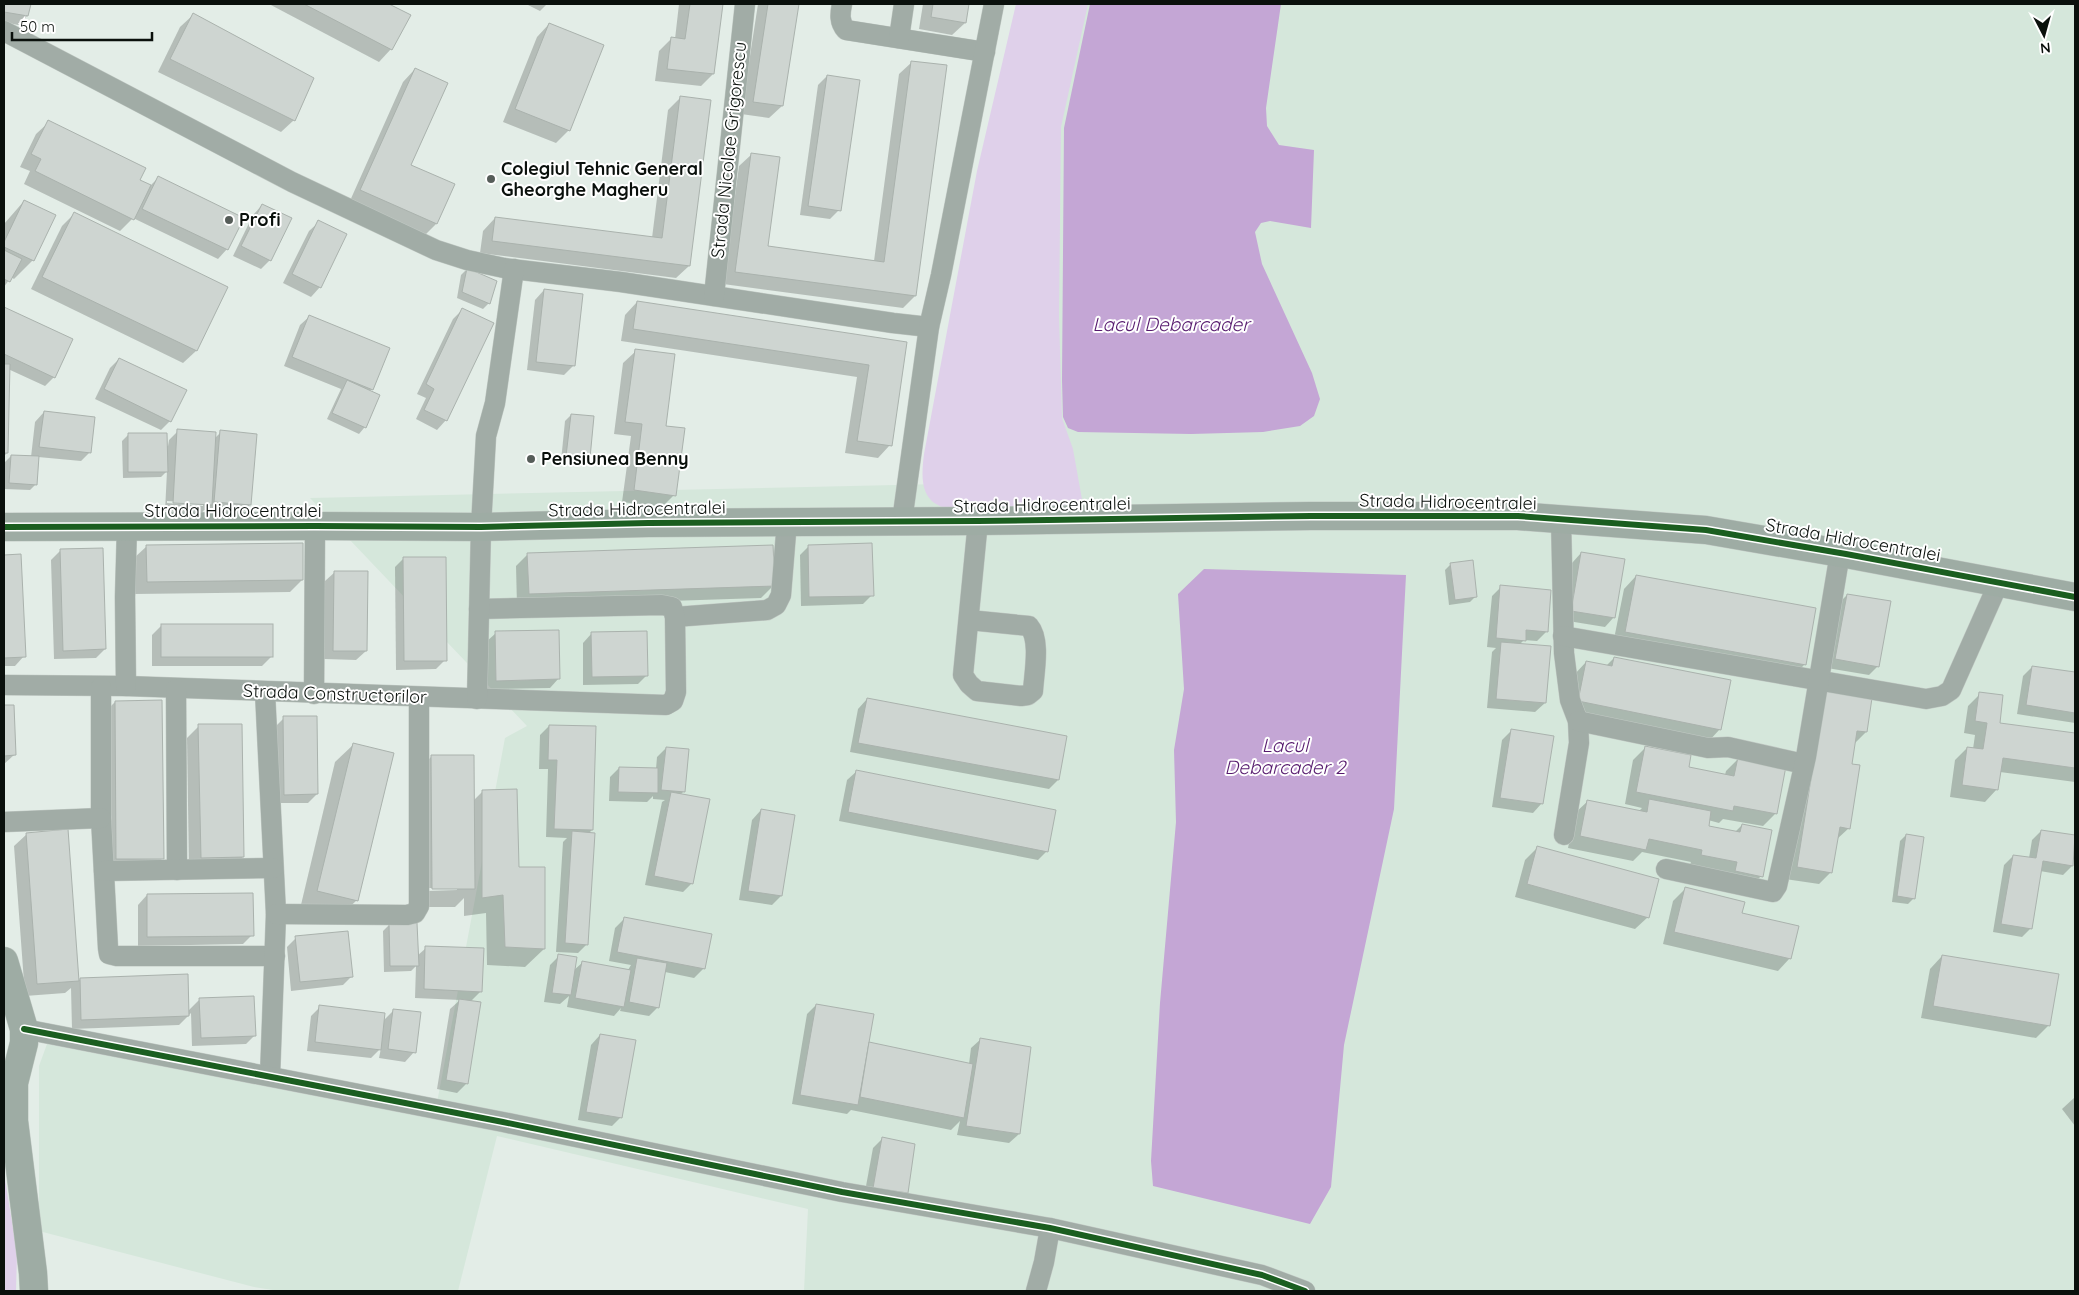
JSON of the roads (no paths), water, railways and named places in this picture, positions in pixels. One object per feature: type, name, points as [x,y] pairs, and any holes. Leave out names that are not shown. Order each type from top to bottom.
[{"type":"street","name":"Strada Nicolae Grigorescu","points":[[714,296],[745,4]]},
{"type":"street","points":[[842,4],[840,18],[846,30],[985,52]]},
{"type":"street","points":[[899,38],[904,4]]},
{"type":"street","points":[[902,522],[929,327],[994,4]]},
{"type":"street","points":[[4,31],[292,182],[436,250],[467,260],[514,269],[929,327]]},
{"type":"street","points":[[477,699],[480,528],[486,436],[495,404],[514,269]]},
{"type":"street","name":"Strada Hidrocentralei","points":[[4,527],[315,526],[480,528],[787,521],[902,522],[1311,516],[1518,516],[1706,530],[2075,597]]},
{"type":"street","points":[[1561,519],[1563,636],[1570,700],[1578,721],[1579,744],[1564,836]]},
{"type":"street","points":[[479,609],[662,605],[672,607],[675,617],[767,610],[776,605],[781,595],[787,521]]},
{"type":"street","points":[[969,620],[1029,626],[1034,632],[1036,640],[1033,691],[1028,695],[1021,696],[977,691],[963,675],[978,521]]},
{"type":"street","points":[[126,686],[125,597],[127,526]]},
{"type":"street","points":[[314,694],[315,526]]},
{"type":"street","points":[[1666,869],[1773,892],[1777,886],[1804,764],[1840,553]]},
{"type":"street","points":[[1563,636],[1926,699],[1942,696],[1950,690],[2000,582]]},
{"type":"street","name":"Strada Constructorilor","points":[[4,685],[126,686],[314,694],[666,704],[673,701],[676,692],[675,617]]},
{"type":"street","points":[[101,687],[101,818],[108,948],[110,954],[117,956],[275,956]]},
{"type":"street","points":[[176,689],[178,870]]},
{"type":"street","points":[[265,692],[276,914],[270,1076]]},
{"type":"street","points":[[276,914],[407,915],[415,913],[419,906],[419,697]]},
{"type":"street","points":[[1578,721],[1708,748],[1728,747],[1804,764]]},
{"type":"street","points":[[4,822],[101,818]]},
{"type":"street","points":[[104,871],[273,868]]},
{"type":"street","points":[[4,961],[24,1029],[24,1043],[12,1061],[14,1121],[34,1291]]},
{"type":"street","points":[[24,1029],[503,1122],[842,1192],[1050,1228],[1262,1275],[1304,1291]]},
{"type":"street","points":[[1036,1291],[1044,1262],[1050,1228]]},
{"type":"water","name":"Lacul Debarcader","points":[[1090,4],[1281,4],[1266,108],[1267,126],[1279,145],[1314,150],[1311,228],[1270,221],[1261,223],[1255,232],[1262,264],[1312,373],[1320,399],[1314,416],[1300,426],[1263,432],[1191,434],[1078,432],[1068,428],[1063,417],[1062,380],[1064,128]]},
{"type":"water","name":"Lacul Debarcader 2","points":[[1204,569],[1406,575],[1394,809],[1344,1045],[1331,1187],[1310,1224],[1153,1186],[1151,1161],[1160,1003],[1176,822],[1174,750],[1184,689],[1178,594]]},
{"type":"place","name":"Colegiul Tehnic General Gheorghe Magheru","points":[[491,179]]},
{"type":"place","name":"Profi","points":[[229,220]]},
{"type":"place","name":"Pensiunea Benny","points":[[531,459]]}]
